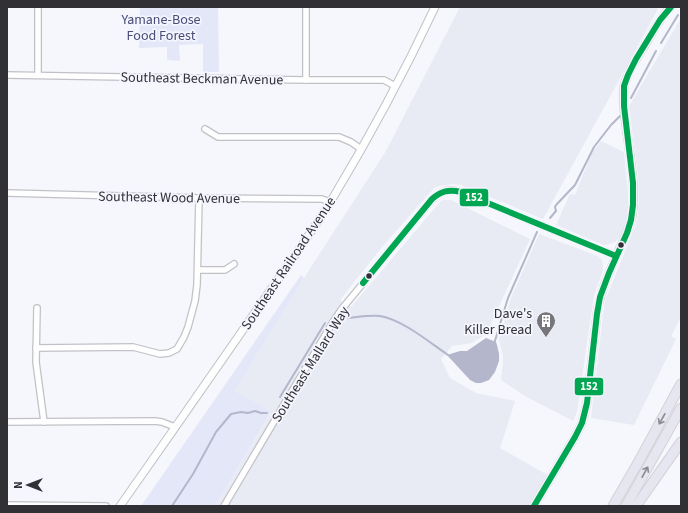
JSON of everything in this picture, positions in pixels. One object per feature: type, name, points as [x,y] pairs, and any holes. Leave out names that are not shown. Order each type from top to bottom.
[{"type":"highway","points":[[613,506],[681,384]]},
{"type":"highway","points":[[626,506],[681,408]]},
{"type":"highway","points":[[636,506],[681,442]]},
{"type":"street","points":[[38,7],[38,75]]},
{"type":"street","points":[[306,7],[306,80]]},
{"type":"street","name":"Southeast Railroad Avenue","points":[[120,506],[253,316],[330,202],[395,86],[436,7]]},
{"type":"street","points":[[534,506],[582,423],[587,403],[598,309],[605,283],[630,226],[633,208],[632,171],[623,102],[625,84],[638,56],[663,16],[671,7]]},
{"type":"street","name":"Southeast Beckman Avenue","points":[[7,75],[384,80],[395,86]]},
{"type":"street","points":[[205,129],[218,137],[339,137],[361,148]]},
{"type":"street","name":"Southeast Mallard Way","points":[[224,506],[341,310],[436,195],[446,190],[461,192],[616,256]]},
{"type":"street","name":"Southeast Wood Avenue","points":[[7,193],[199,198],[322,199],[330,202]]},
{"type":"street","points":[[36,348],[133,347],[160,354],[169,353],[177,348],[188,327],[195,301],[198,270],[199,198]]},
{"type":"street","points":[[198,270],[225,270],[234,264]]},
{"type":"street","points":[[37,308],[36,362],[44,422]]},
{"type":"street","points":[[7,422],[155,421],[175,427]]},
{"type":"street","points":[[7,505],[106,506]]},
{"type":"shaded area","points":[[460,7],[659,7],[543,219],[461,185],[453,184],[439,186],[434,188],[382,247],[340,300],[351,307],[443,200],[451,200],[530,239],[490,326],[484,335],[472,343],[452,346],[441,359],[450,378],[476,393],[515,401],[500,448],[549,476],[529,506],[215,506],[271,413],[235,391],[304,278],[386,151]]},
{"type":"shaded area","points":[[681,18],[681,317],[671,336],[676,339],[634,425],[591,418],[605,301],[636,224],[638,215],[638,176],[629,106]]},
{"type":"shaded area","points":[[601,141],[624,152],[628,195],[627,220],[622,232],[615,242],[604,245],[556,225],[570,194],[575,195],[592,153]]},
{"type":"shaded area","points":[[539,234],[598,256],[602,260],[603,271],[594,295],[577,412],[573,421],[525,396],[501,380],[503,356],[499,339],[511,298]]},
{"type":"shaded area","points":[[486,338],[496,342],[499,361],[495,372],[489,380],[476,383],[470,380],[447,355],[460,351],[467,351]]},
{"type":"green space","name":"Yamane-Bose Food Forest","points":[[140,7],[218,7],[219,72],[203,72],[203,44],[179,45],[180,61],[167,60],[167,47],[139,48]]},
{"type":"green space","points":[[301,275],[304,278],[235,391],[271,412],[215,506],[141,506]]},
{"type":"waterway","points":[[661,43],[678,15]]},
{"type":"waterway","points":[[631,98],[656,51]]},
{"type":"waterway","points":[[550,218],[556,211],[556,205],[575,185],[594,147],[620,116]]},
{"type":"waterway","points":[[494,344],[508,298],[537,232]]},
{"type":"waterway","points":[[348,318],[364,316],[380,316],[389,318],[416,332],[448,355]]},
{"type":"waterway","points":[[280,397],[325,323]]},
{"type":"waterway","points":[[172,506],[193,474],[216,432],[231,414],[255,411],[267,413]]},
{"type":"transit line","name":"152","points":[[534,506],[582,423],[587,403],[600,297],[631,220],[633,183],[624,106],[624,86],[636,59],[660,20],[671,7]]},
{"type":"transit line","name":"152","points":[[363,283],[432,199],[442,192],[449,191],[461,192],[616,256]]},
{"type":"place","name":"Dave's Killer Bread","points":[[546,338]]}]
